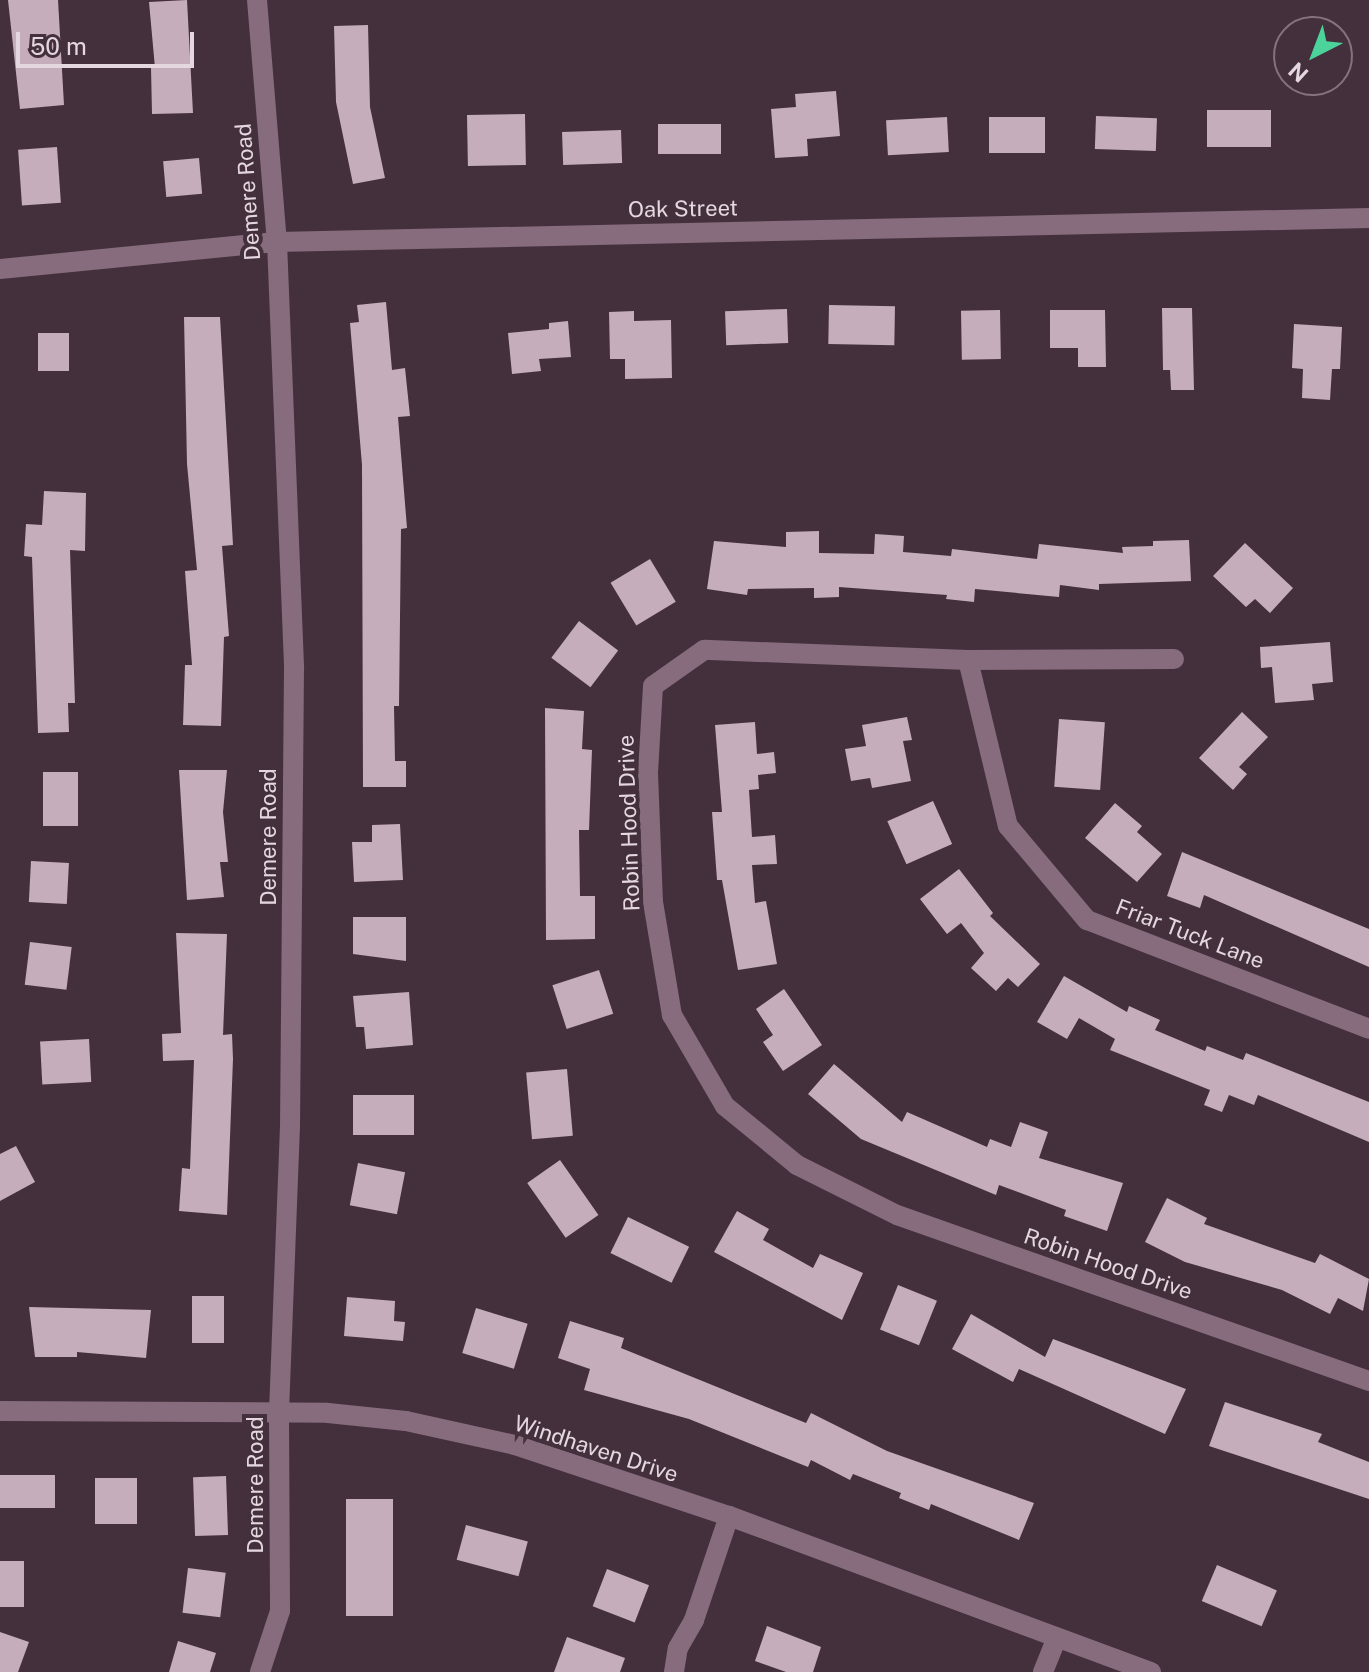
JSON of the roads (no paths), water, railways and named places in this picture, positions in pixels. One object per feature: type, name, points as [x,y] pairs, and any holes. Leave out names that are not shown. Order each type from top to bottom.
[{"type":"street","name":"Demere Road","points":[[257,0],[277,242],[294,669],[290,1126],[279,1413],[280,1611],[260,1672]]},
{"type":"street","name":"Oak Street","points":[[0,269],[277,242],[1369,218]]},
{"type":"street","name":"Robin Hood Drive","points":[[1174,659],[968,660],[704,650],[653,686],[648,773],[653,902],[672,1015],[725,1106],[797,1165],[897,1215],[1369,1381]]},
{"type":"street","name":"Friar Tuck Lane","points":[[968,660],[1008,826],[1087,920],[1369,1029]]},
{"type":"street","name":"Windhaven Drive","points":[[0,1411],[279,1413],[406,1421],[515,1445],[729,1516],[1151,1672]]},
{"type":"street","points":[[674,1672],[678,1648],[694,1620],[729,1516]]},
{"type":"street","points":[[1043,1672],[1056,1639]]}]
